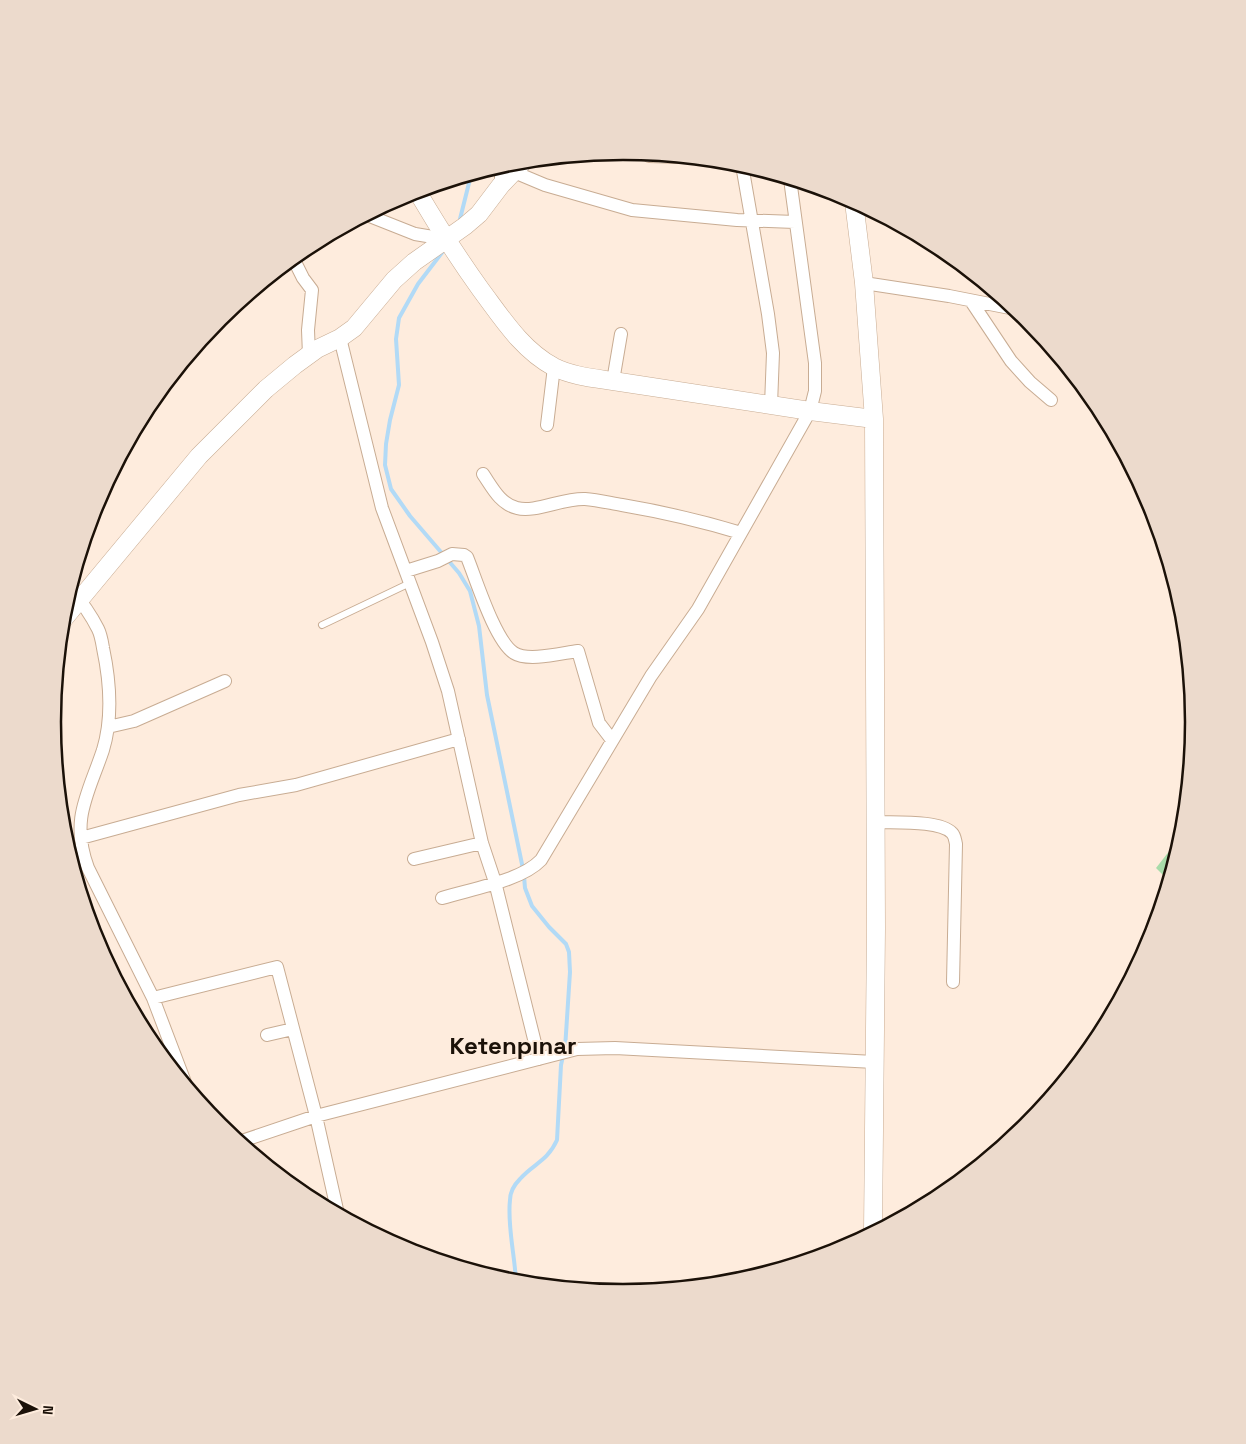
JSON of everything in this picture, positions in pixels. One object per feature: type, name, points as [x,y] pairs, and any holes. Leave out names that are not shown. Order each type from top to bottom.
[{"type":"street","points":[[520,170],[554,188],[632,210],[751,221],[795,222]]},
{"type":"street","points":[[76,592],[199,456],[266,389],[295,364],[354,328],[394,280],[414,262],[479,214],[509,172]]},
{"type":"street","points":[[743,173],[768,314],[772,353],[771,405]]},
{"type":"street","points":[[442,898],[516,877],[533,868],[541,860],[651,676],[698,609],[810,411],[815,391],[815,363],[791,186]]},
{"type":"street","points":[[420,198],[445,239],[510,329],[531,350],[554,366],[581,376],[613,382],[874,419]]},
{"type":"street","points":[[855,211],[864,283],[874,419],[876,822],[873,1225]]},
{"type":"street","points":[[375,218],[415,234],[445,239]]},
{"type":"street","points":[[297,265],[312,290],[308,330],[309,355]]},
{"type":"street","points":[[864,283],[1000,306]]},
{"type":"street","points":[[971,301],[1011,361],[1030,382],[1051,400]]},
{"type":"street","points":[[613,382],[621,334]]},
{"type":"street","points":[[340,338],[382,508],[448,691],[482,843],[496,882],[538,1060]]},
{"type":"street","points":[[547,425],[554,366]]},
{"type":"street","points":[[483,474],[501,499],[518,509],[567,500],[586,499],[651,510],[708,523],[741,533]]},
{"type":"street","points":[[408,577],[452,554],[467,557],[503,642],[514,653],[527,657],[578,651],[599,723],[612,740]]},
{"type":"street","points":[[76,595],[99,630],[108,668],[110,698],[108,727],[103,749],[87,790],[81,814],[82,852],[88,868],[154,998],[179,1067]]},
{"type":"street","points":[[108,727],[134,721],[225,681]]},
{"type":"street","points":[[81,838],[239,795],[296,785],[459,739]]},
{"type":"street","points":[[876,822],[935,825],[947,828],[954,834],[956,851],[953,982]]},
{"type":"street","points":[[414,859],[482,843]]},
{"type":"street","points":[[154,998],[277,967],[316,1116],[336,1204]]},
{"type":"street","points":[[267,1035],[293,1029]]},
{"type":"street","points":[[248,1139],[316,1116],[577,1049],[615,1048],[874,1062]]},
{"type":"lane","points":[[322,625],[408,577]]},
{"type":"green space","points":[[1170,850],[1163,875],[1156,868]]},
{"type":"waterway","points":[[460,219],[469,182]]},
{"type":"waterway","points":[[444,250],[418,284],[399,318],[396,339],[399,385],[390,420],[385,465],[391,489],[410,516],[459,573],[470,591],[479,626],[487,695],[523,869]]},
{"type":"waterway","points":[[524,876],[525,888],[532,906],[566,944],[569,952],[570,972],[565,1049]]},
{"type":"waterway","points":[[515,1273],[509,1210],[511,1194],[518,1181],[545,1158],[557,1140],[563,1056]]},
{"type":"district","name":"Ketenpınar","points":[[513,1046]]}]
